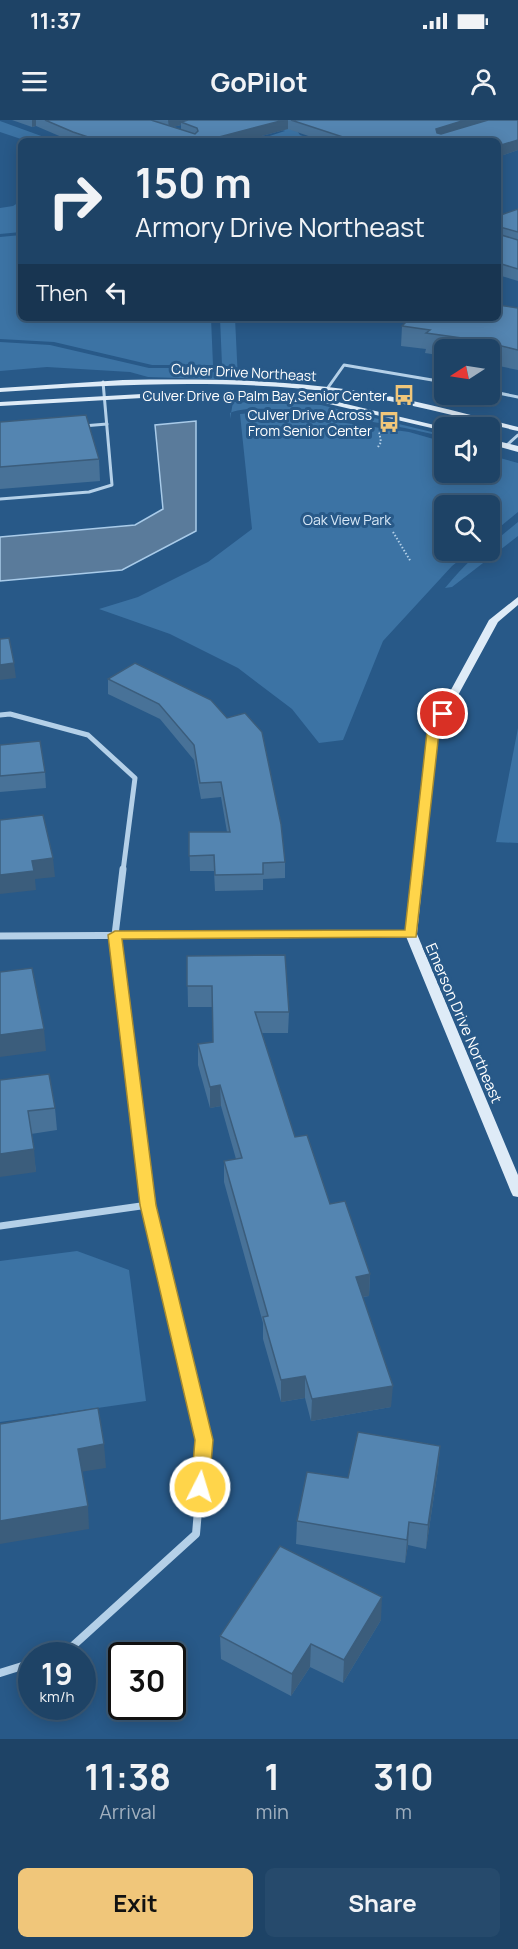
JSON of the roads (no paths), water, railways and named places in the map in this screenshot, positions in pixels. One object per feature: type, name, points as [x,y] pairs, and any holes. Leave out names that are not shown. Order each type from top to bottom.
[{"type":"street","name":"Culver Drive Northeast","points":[[0,390],[103,382],[191,381],[327,389],[398,400],[518,429]]},
{"type":"street","name":"Culver Drive Northeast","points":[[0,404],[105,396],[160,395],[325,401],[434,427]]},
{"type":"street","points":[[500,443],[518,449]]},
{"type":"street","name":"Emerson Drive Northeast","points":[[518,600],[494,620],[433,732],[411,934],[518,1192]]},
{"type":"street","points":[[0,715],[10,714],[88,735],[135,778],[115,935],[148,1205],[204,1440],[196,1534],[77,1642]]},
{"type":"street","points":[[0,936],[411,934]]},
{"type":"street","points":[[0,1227],[148,1205]]},
{"type":"street","points":[[0,1673],[18,1668]]},
{"type":"lane","points":[[325,401],[327,389],[344,365],[434,380]]},
{"type":"lane","points":[[0,500],[89,492],[112,485],[103,382]]},
{"type":"lane","points":[[500,393],[518,397]]},
{"type":"lane","points":[[72,426],[107,424]]},
{"type":"lane","points":[[507,445],[518,435]]},
{"type":"place","name":"Culver Drive @ Palm Bay Senior Center","points":[[404,395]]},
{"type":"place","name":"Culver Drive Across From Senior Center","points":[[389,422]]},
{"type":"park label","name":"Oak View Park","points":[[347,519]]}]
